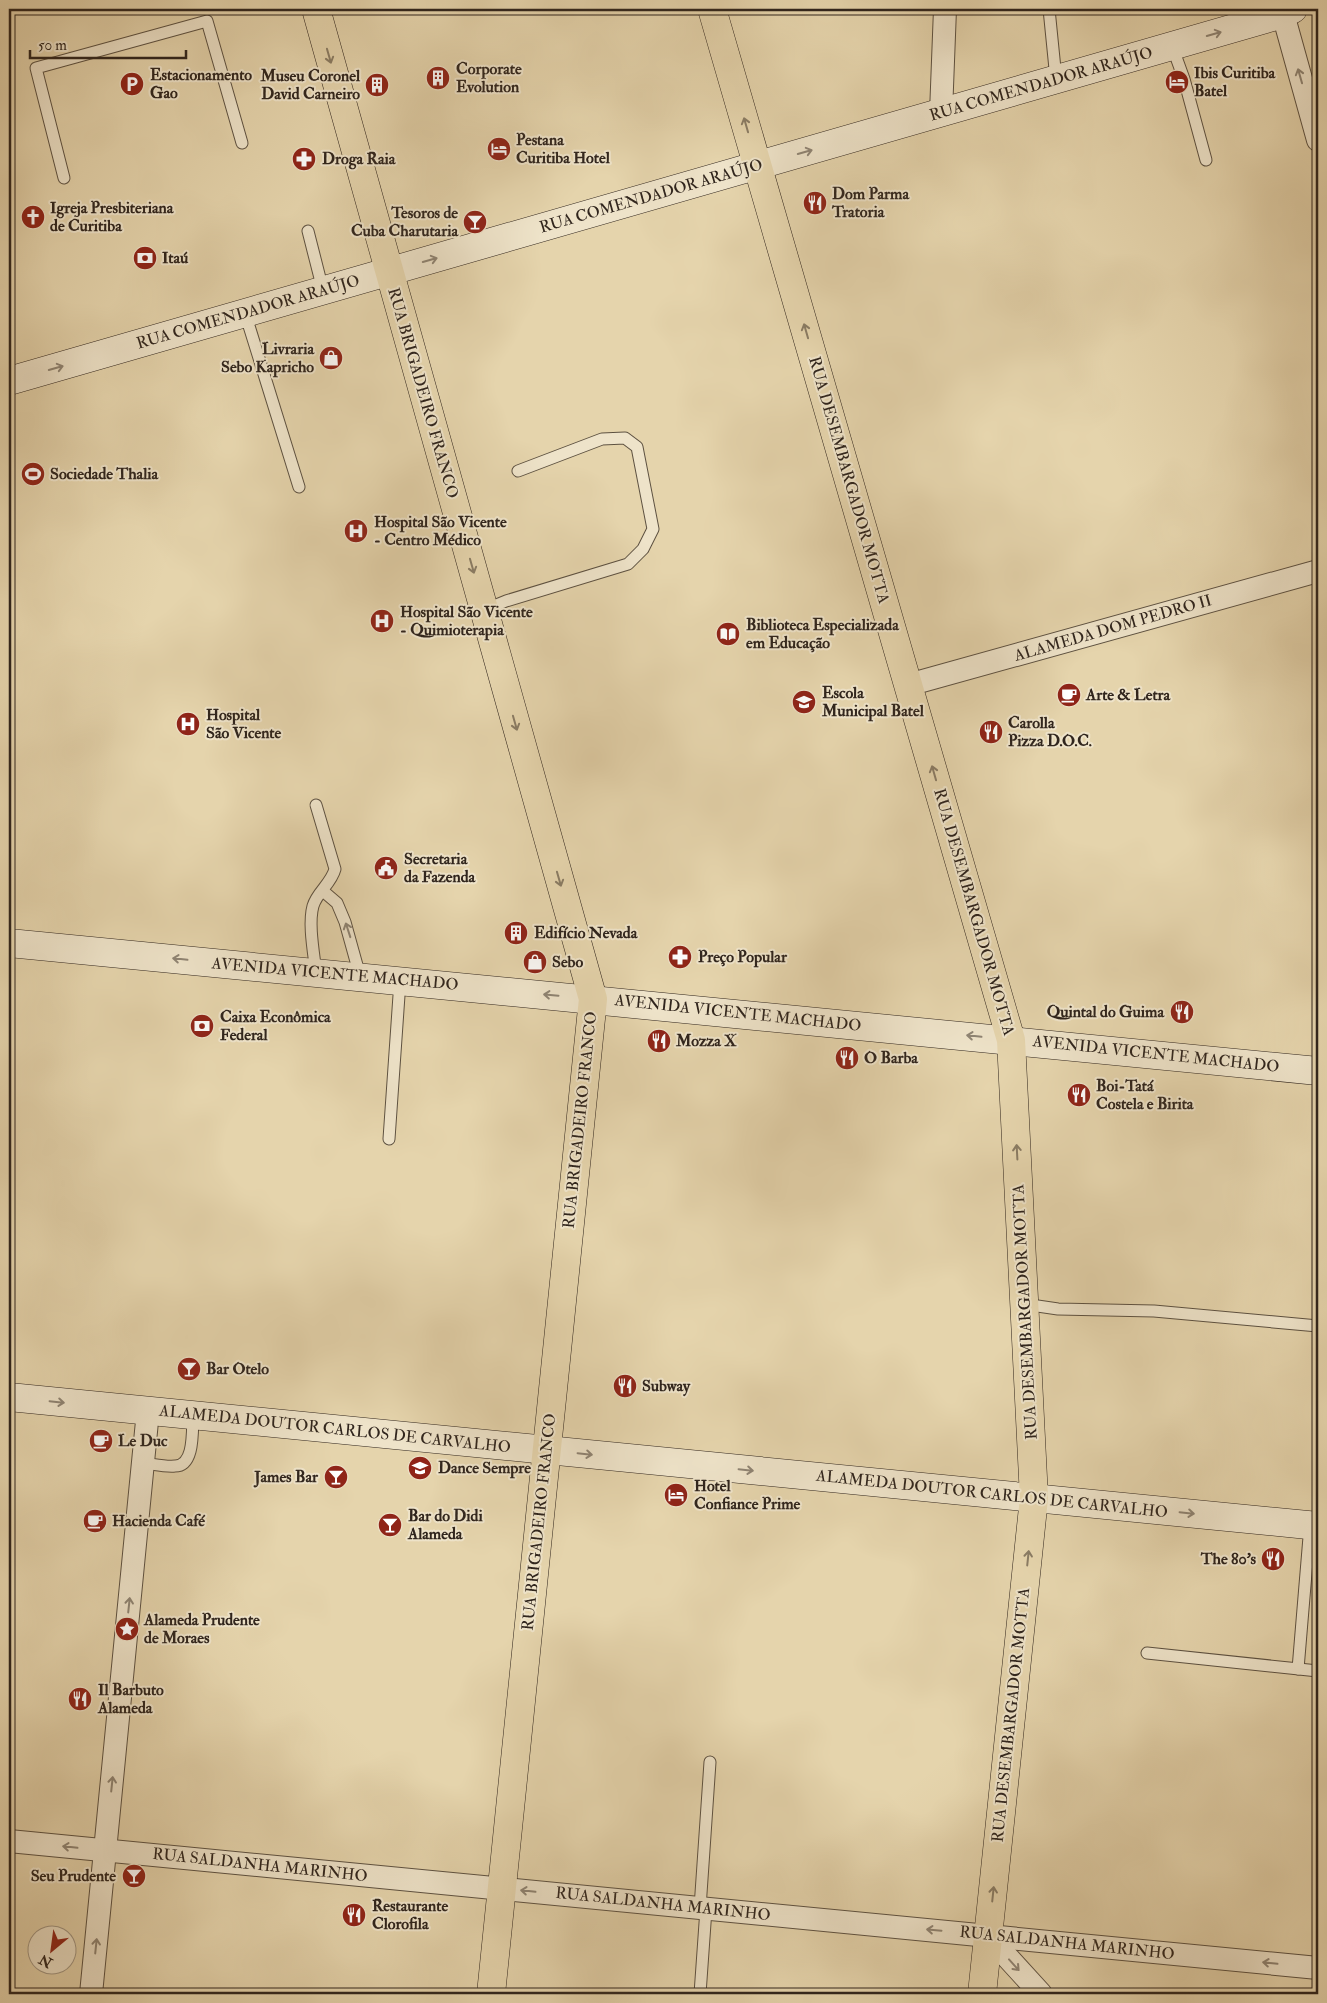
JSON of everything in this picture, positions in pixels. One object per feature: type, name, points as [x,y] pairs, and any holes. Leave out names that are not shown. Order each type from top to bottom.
[{"type":"main road","name":"RUA BRIGADEIRO FRANCO","points":[[316,9],[592,999],[491,1994]]},
{"type":"main road","name":"RUA DESEMBARGADOR MOTTA","points":[[712,9],[1011,1040],[1034,1498],[982,1994]]},
{"type":"street","points":[[941,113],[945,9]]},
{"type":"street","name":"RUA COMENDADOR ARAÚJO","points":[[9,381],[1288,12]]},
{"type":"street","points":[[1288,12],[1318,140]]},
{"type":"street","name":"ALAMEDA DOM PEDRO II","points":[[908,685],[1318,571]]},
{"type":"street","name":"AVENIDA VICENTE MACHADO","points":[[9,943],[1318,1070]]},
{"type":"street","name":"ALAMEDA DOUTOR CARLOS DE CARVALHO","points":[[9,1397],[1314,1525]]},
{"type":"street","points":[[91,1994],[148,1411]]},
{"type":"street","name":"RUA SALDANHA MARINHO","points":[[9,1841],[1318,1968]]},
{"type":"street","points":[[988,1936],[1041,1994]]},
{"type":"lane","points":[[1049,9],[1056,80]]},
{"type":"lane","points":[[64,178],[36,68],[206,21],[242,143]]},
{"type":"lane","points":[[1172,46],[1206,160]]},
{"type":"lane","points":[[308,231],[323,290]]},
{"type":"lane","points":[[245,313],[299,487]]},
{"type":"lane","points":[[484,610],[506,601],[628,564],[643,549],[653,529],[637,447],[625,438],[602,439],[518,471]]},
{"type":"lane","points":[[316,805],[335,869],[333,878],[313,905],[312,924],[316,973]]},
{"type":"lane","points":[[323,890],[337,904],[354,949],[360,977]]},
{"type":"lane","points":[[389,1139],[400,981]]},
{"type":"lane","points":[[1024,1304],[1058,1309],[1154,1311],[1318,1326]]},
{"type":"lane","points":[[143,1462],[176,1467],[184,1464],[190,1456],[193,1416]]},
{"type":"lane","points":[[1298,1669],[1314,1525]]},
{"type":"lane","points":[[1148,1653],[1318,1671]]},
{"type":"lane","points":[[700,1994],[710,1762]]},
{"type":"place","name":"Corporate Evolution","points":[[438,78]]},
{"type":"place","name":"Ibis Curitiba Batel","points":[[1177,82]]},
{"type":"place","name":"Estacionamento Gao","points":[[132,84]]},
{"type":"place","name":"Museu Coronel David Carneiro","points":[[377,85]]},
{"type":"place","name":"Pestana Curitiba Hotel","points":[[499,149]]},
{"type":"place","name":"Droga Raia","points":[[304,159]]},
{"type":"place","name":"Dom Parma Tratoria","points":[[815,203]]},
{"type":"place","name":"Igreja Presbiteriana de Curitiba","points":[[33,217]]},
{"type":"place","name":"Tesoros de Cuba Charutaria","points":[[475,222]]},
{"type":"place","name":"Itaú","points":[[145,258]]},
{"type":"place","name":"Livraria Sebo Kapricho","points":[[331,358]]},
{"type":"place","name":"Sociedade Thalia","points":[[33,474]]},
{"type":"place","name":"Hospital São Vicente - Centro Médico","points":[[356,531]]},
{"type":"place","name":"Hospital São Vicente - Quimioterapia","points":[[382,621]]},
{"type":"place","name":"Biblioteca Especializada em Educação","points":[[728,634]]},
{"type":"place","name":"Arte & Letra","points":[[1069,695]]},
{"type":"place","name":"Escola Municipal Batel","points":[[804,702]]},
{"type":"place","name":"Hospital São Vicente","points":[[188,724]]},
{"type":"place","name":"Carolla Pizza D.O.C.","points":[[991,732]]},
{"type":"place","name":"Secretaria da Fazenda","points":[[386,868]]},
{"type":"place","name":"Edifício Nevada","points":[[516,933]]},
{"type":"place","name":"Preço Popular","points":[[680,957]]},
{"type":"place","name":"Sebo","points":[[535,962]]},
{"type":"place","name":"Quintal do Guima","points":[[1182,1012]]},
{"type":"place","name":"Caixa Econômica Federal","points":[[202,1026]]},
{"type":"place","name":"Mozza X","points":[[659,1041]]},
{"type":"place","name":"O Barba","points":[[847,1058]]},
{"type":"place","name":"Boi-Tatá Costela e Birita","points":[[1079,1095]]},
{"type":"place","name":"Bar Otelo","points":[[189,1369]]},
{"type":"place","name":"Subway","points":[[625,1386]]},
{"type":"place","name":"Le Duc","points":[[101,1441]]},
{"type":"place","name":"Dance Sempre","points":[[420,1468]]},
{"type":"place","name":"James Bar","points":[[336,1477]]},
{"type":"place","name":"Hotel Confiance Prime","points":[[676,1495]]},
{"type":"place","name":"Hacienda Café","points":[[95,1521]]},
{"type":"place","name":"Bar do Didi Alameda","points":[[390,1525]]},
{"type":"place","name":"The 80's","points":[[1273,1559]]},
{"type":"place","name":"Alameda Prudente de Moraes","points":[[127,1629]]},
{"type":"place","name":"Il Barbuto Alameda","points":[[80,1699]]},
{"type":"place","name":"Seu Prudente","points":[[134,1876]]},
{"type":"place","name":"Restaurante Clorofila","points":[[354,1915]]}]
